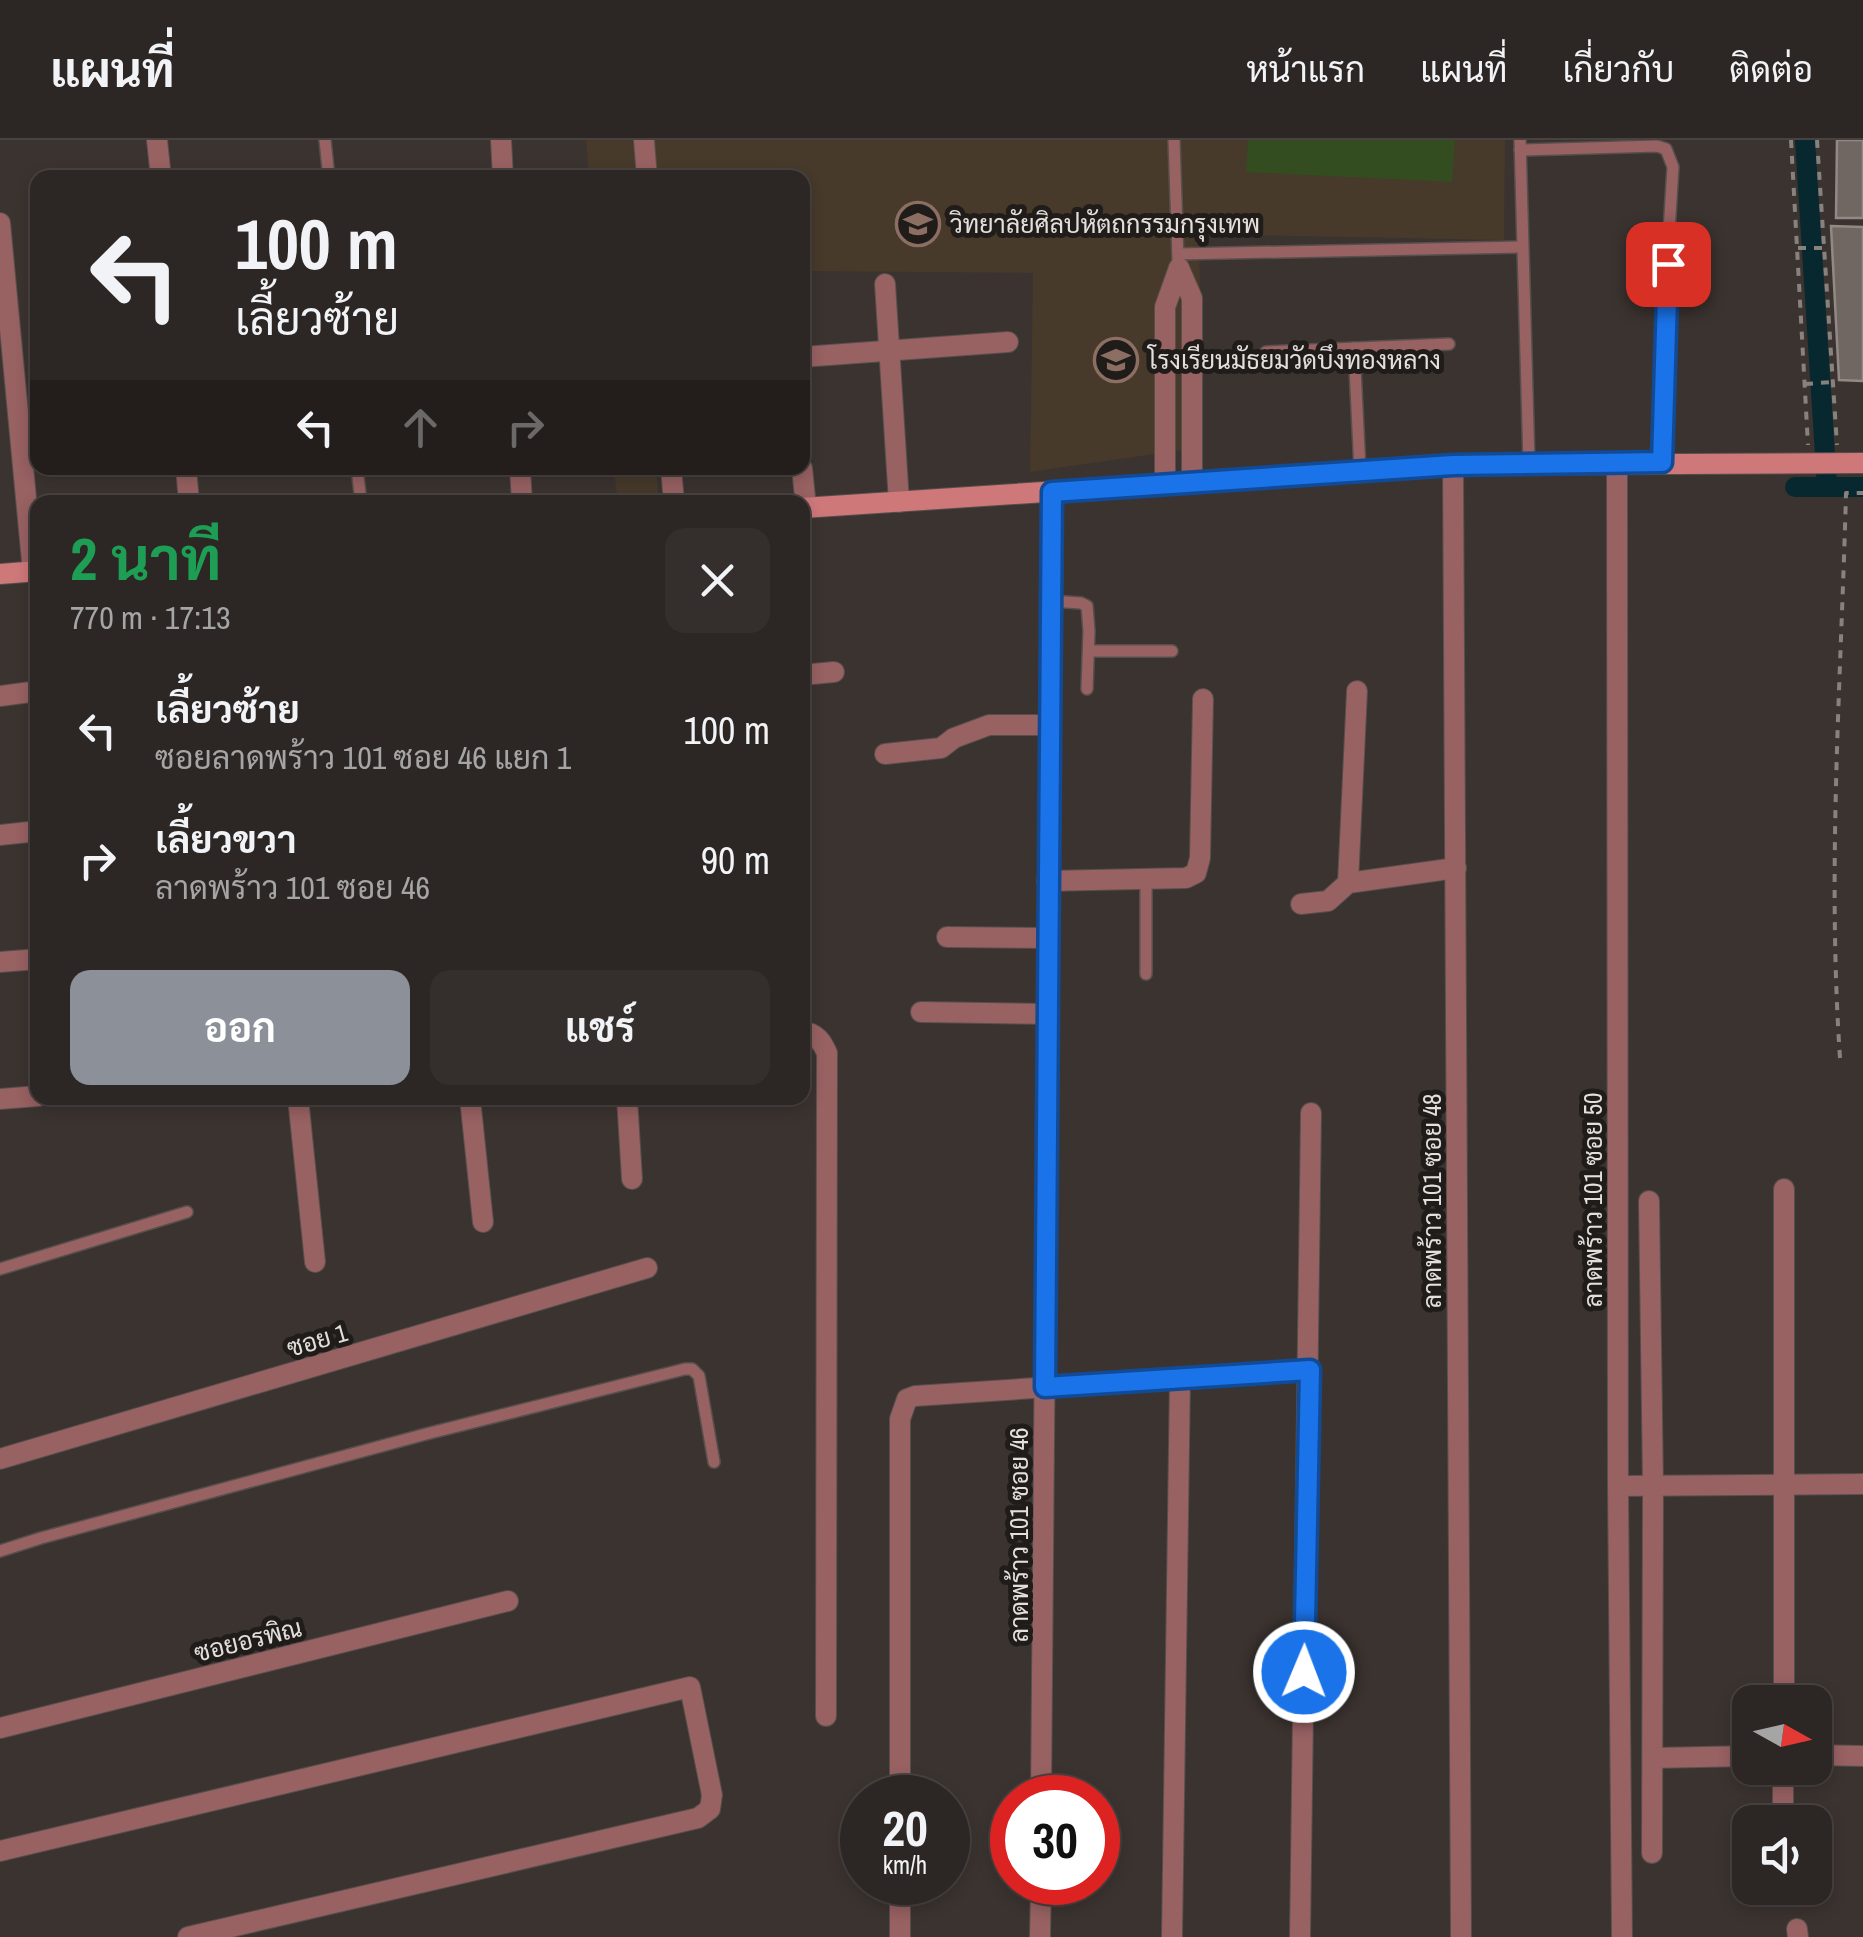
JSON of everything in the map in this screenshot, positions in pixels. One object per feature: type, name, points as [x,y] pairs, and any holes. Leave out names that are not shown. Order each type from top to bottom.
[{"type":"street","points":[[157,140],[160,170]]},
{"type":"street","points":[[500,140],[502,170]]},
{"type":"street","points":[[644,140],[646,170]]},
{"type":"street","points":[[0,223],[30,522]]},
{"type":"street","points":[[1178,261],[1192,298],[1192,482]]},
{"type":"street","points":[[1165,483],[1165,307],[1178,261]]},
{"type":"street","points":[[884,284],[900,502]]},
{"type":"street","points":[[810,356],[1008,342]]},
{"type":"street","name":"ลาดพร้าว 101 ซอย 50","points":[[1617,462],[1622,1937]]},
{"type":"street","points":[[810,508],[1453,465],[1863,463]]},
{"type":"street","name":"ลาดพร้าว 101 ซอย 48","points":[[1453,465],[1461,1937]]},
{"type":"street","name":"ลาดพร้าว 101 ซอย 46","points":[[1042,1775],[1052,492]]},
{"type":"street","points":[[0,574],[30,572]]},
{"type":"street","points":[[810,674],[834,672]]},
{"type":"street","points":[[0,696],[30,692]]},
{"type":"street","points":[[1348,883],[1357,692]]},
{"type":"street","points":[[1048,881],[1193,875],[1200,858],[1204,699]]},
{"type":"street","points":[[885,754],[941,748],[954,738],[988,725],[1050,724]]},
{"type":"street","points":[[0,835],[30,832]]},
{"type":"street","points":[[1301,904],[1328,901],[1348,883],[1456,868]]},
{"type":"street","points":[[948,937],[1047,938]]},
{"type":"street","points":[[0,962],[30,960]]},
{"type":"street","points":[[921,1012],[1047,1014]]},
{"type":"street","points":[[810,1033],[821,1040],[826,1053],[826,1716]]},
{"type":"street","points":[[0,1099],[30,1097]]},
{"type":"street","points":[[299,1105],[315,1262]]},
{"type":"street","points":[[471,1105],[483,1222]]},
{"type":"street","points":[[627,1105],[632,1180]]},
{"type":"street","points":[[1300,1937],[1312,1113]]},
{"type":"street","points":[[1784,1189],[1784,1685]]},
{"type":"street","points":[[1649,1201],[1652,1853]]},
{"type":"street","name":"ซอย 1","points":[[0,1459],[647,1268]]},
{"type":"street","points":[[900,1775],[900,1419],[907,1399],[1310,1370]]},
{"type":"street","points":[[1172,1937],[1180,1378]]},
{"type":"street","points":[[1618,1486],[1863,1484]]},
{"type":"street","name":"ซอยอรพิณ","points":[[0,1728],[508,1601]]},
{"type":"street","points":[[0,1851],[690,1686],[712,1795],[710,1809],[698,1818],[188,1937]]},
{"type":"street","points":[[1832,1755],[1863,1756]]},
{"type":"street","points":[[1652,1758],[1732,1756]]},
{"type":"street","points":[[900,1905],[900,1937]]},
{"type":"street","points":[[1040,1937],[1041,1905]]},
{"type":"lane","points":[[325,140],[328,170]]},
{"type":"lane","points":[[1172,141],[1178,261],[1522,247]]},
{"type":"lane","points":[[1528,464],[1520,145],[1666,149],[1674,167],[1662,462]]},
{"type":"lane","points":[[1266,352],[1448,344]]},
{"type":"lane","points":[[1354,348],[1360,470]]},
{"type":"lane","points":[[1050,601],[1086,606],[1087,690]]},
{"type":"lane","points":[[1088,652],[1172,650]]},
{"type":"lane","points":[[1146,879],[1146,974]]},
{"type":"lane","points":[[0,1269],[187,1212]]},
{"type":"lane","points":[[0,1551],[426,1434],[685,1369],[692,1369],[699,1376],[714,1462]]},
{"type":"path","points":[[1791,140],[1806,384],[1800,463]]},
{"type":"path","points":[[1817,140],[1838,462]]},
{"type":"path","points":[[1798,248],[1823,247]]},
{"type":"path","points":[[1806,384],[1832,382]]},
{"type":"path","points":[[1840,1058],[1833,838],[1846,494],[1863,493]]},
{"type":"shaded area","name":"โรงเรียนมัธยมวัดบึงทองหลาง","points":[[586,140],[1505,140],[1504,240],[1199,234],[1203,447],[1030,472],[1033,273],[810,271],[810,170],[588,170]]},
{"type":"shaded area","points":[[615,475],[657,475],[658,494],[617,495]]},
{"type":"green space","points":[[1248,140],[1455,140],[1452,182],[1246,172]]},
{"type":"building","points":[[1837,140],[1863,140],[1863,218],[1836,218]]},
{"type":"building","points":[[1831,226],[1863,227],[1863,381],[1839,380]]},
{"type":"waterway","points":[[1805,140],[1827,487]]},
{"type":"waterway","points":[[1795,487],[1863,487]]},
{"type":"place","name":"วิทยาลัยศิลปหัตถกรรมกรุงเทพ","points":[[918,224]]},
{"type":"place","name":"โรงเรียนมัธยมวัดบึงทองหลาง","points":[[1116,360]]},
{"type":"route","points":[[1304,1672],[1310,1370],[1045,1387],[1052,492],[1453,465],[1662,462],[1668,264]]}]
